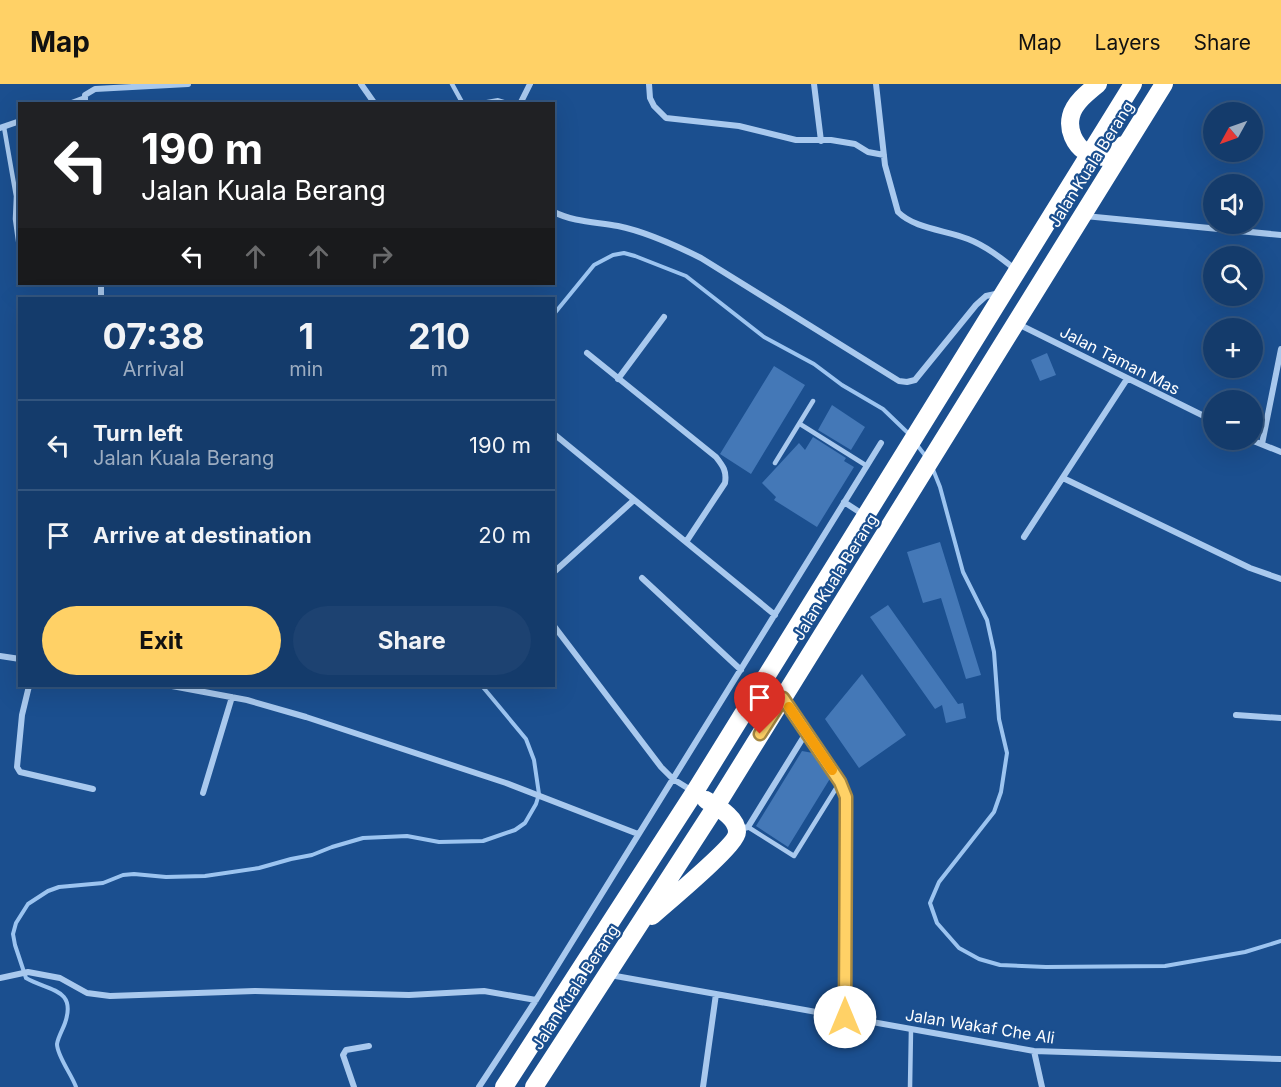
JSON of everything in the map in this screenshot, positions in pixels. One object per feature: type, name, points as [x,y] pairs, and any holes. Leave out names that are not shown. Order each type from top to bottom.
[{"type":"highway","points":[[1098,84],[1079,101],[1071,114],[1072,136],[1080,147],[1098,158],[1117,153],[1132,135]]},
{"type":"highway","name":"Jalan Kuala Berang","points":[[504,1087],[694,793],[1133,84]]},
{"type":"highway","name":"Jalan Kuala Berang","points":[[534,1087],[716,807],[1164,84]]},
{"type":"highway","points":[[633,934],[730,844],[742,828],[694,793]]},
{"type":"street","points":[[85,101],[88,92],[95,86],[188,84]]},
{"type":"street","points":[[361,84],[374,102]]},
{"type":"street","points":[[521,102],[530,84]]},
{"type":"street","points":[[649,84],[650,98],[654,106],[666,118],[739,126],[796,140],[831,140],[855,144],[868,152],[884,155]]},
{"type":"street","points":[[814,84],[820,141]]},
{"type":"street","points":[[876,84],[884,155],[898,212],[903,217],[972,240],[1017,270]]},
{"type":"street","points":[[2,127],[18,122]]},
{"type":"street","points":[[555,213],[563,217],[618,226],[676,246],[701,258],[899,381],[915,380],[976,305],[986,296],[1003,292]]},
{"type":"street","points":[[1082,216],[1281,235]]},
{"type":"street","points":[[618,379],[664,317]]},
{"type":"street","name":"Jalan Taman Mas","points":[[1015,322],[1203,416]]},
{"type":"street","points":[[1263,439],[1281,349]]},
{"type":"street","points":[[587,354],[716,457],[726,474],[724,483],[686,542]]},
{"type":"street","points":[[1024,537],[1127,379]]},
{"type":"street","points":[[555,435],[775,615]]},
{"type":"street","points":[[479,1087],[536,1000],[880,443]]},
{"type":"street","points":[[1263,444],[1281,452]]},
{"type":"street","points":[[1063,478],[1250,568],[1281,579]]},
{"type":"street","points":[[555,571],[634,500]]},
{"type":"street","points":[[844,502],[865,516]]},
{"type":"street","points":[[642,578],[741,670]]},
{"type":"street","points":[[555,627],[661,768],[694,793]]},
{"type":"street","points":[[0,656],[18,659]]},
{"type":"street","points":[[29,687],[20,736],[17,767],[20,772],[93,789]]},
{"type":"street","points":[[177,687],[232,697],[306,717],[506,783],[638,834]]},
{"type":"street","points":[[203,793],[232,697]]},
{"type":"street","points":[[783,698],[840,782],[846,797],[845,1017]]},
{"type":"street","points":[[1236,715],[1281,718]]},
{"type":"street","points":[[742,828],[806,733]]},
{"type":"street","points":[[0,978],[28,972],[60,978],[87,993],[110,996],[255,991],[409,995],[484,991],[536,1000]]},
{"type":"street","name":"Jalan Wakaf Che Ali","points":[[607,974],[1034,1051],[1281,1059]]},
{"type":"street","points":[[703,1087],[716,994]]},
{"type":"street","points":[[354,1087],[344,1055],[346,1050],[369,1046]]},
{"type":"street","points":[[1034,1051],[1042,1087]]},
{"type":"lane","points":[[452,84],[462,102]]},
{"type":"lane","points":[[2,127],[16,196],[15,219],[18,241]]},
{"type":"lane","points":[[775,463],[813,401]]},
{"type":"lane","points":[[800,424],[867,465]]},
{"type":"lane","points":[[742,828],[794,856],[840,782]]},
{"type":"lane","points":[[910,1087],[911,1029]]},
{"type":"building","points":[[1047,353],[1056,375],[1040,381],[1031,360]]},
{"type":"building","points":[[774,366],[805,385],[751,474],[720,454]]},
{"type":"building","points":[[832,405],[865,427],[851,450],[818,430]]},
{"type":"building","points":[[813,437],[846,458],[844,461],[854,467],[817,527],[774,500],[776,497],[762,483],[799,443],[805,450]]},
{"type":"building","points":[[940,542],[981,675],[966,679],[941,598],[923,603],[907,552]]},
{"type":"building","points":[[888,605],[958,704],[963,703],[966,718],[946,723],[942,705],[935,709],[870,617]]},
{"type":"building","points":[[862,674],[906,735],[859,768],[825,719]]},
{"type":"building","points":[[802,751],[813,753],[831,777],[788,847],[756,826]]},
{"type":"waterway","points":[[555,313],[594,265],[613,255],[624,253],[635,256],[686,276],[764,337],[814,364],[842,385],[883,409],[909,434]]},
{"type":"waterway","points":[[917,445],[927,458]]},
{"type":"waterway","points":[[932,467],[940,487],[963,572],[987,620],[994,652],[999,719],[1007,753],[1001,792],[994,812],[939,882],[930,903],[937,923],[959,948],[979,959],[1000,965],[1165,966],[1245,952],[1281,941]]},
{"type":"waterway","points":[[76,1087],[59,1054],[57,1044],[68,1012],[67,1003],[58,992],[26,978],[15,945],[13,934],[16,923],[28,904],[59,887],[103,883],[123,875],[205,876],[259,868],[312,855],[363,838],[407,836],[439,842],[483,841],[515,830],[525,823],[539,794],[534,760],[526,739],[483,687]]},
{"type":"slow traffic","points":[[789,707],[832,770]]},
{"type":"route","points":[[760,734],[783,698],[844,789],[846,797],[845,1017]]}]
